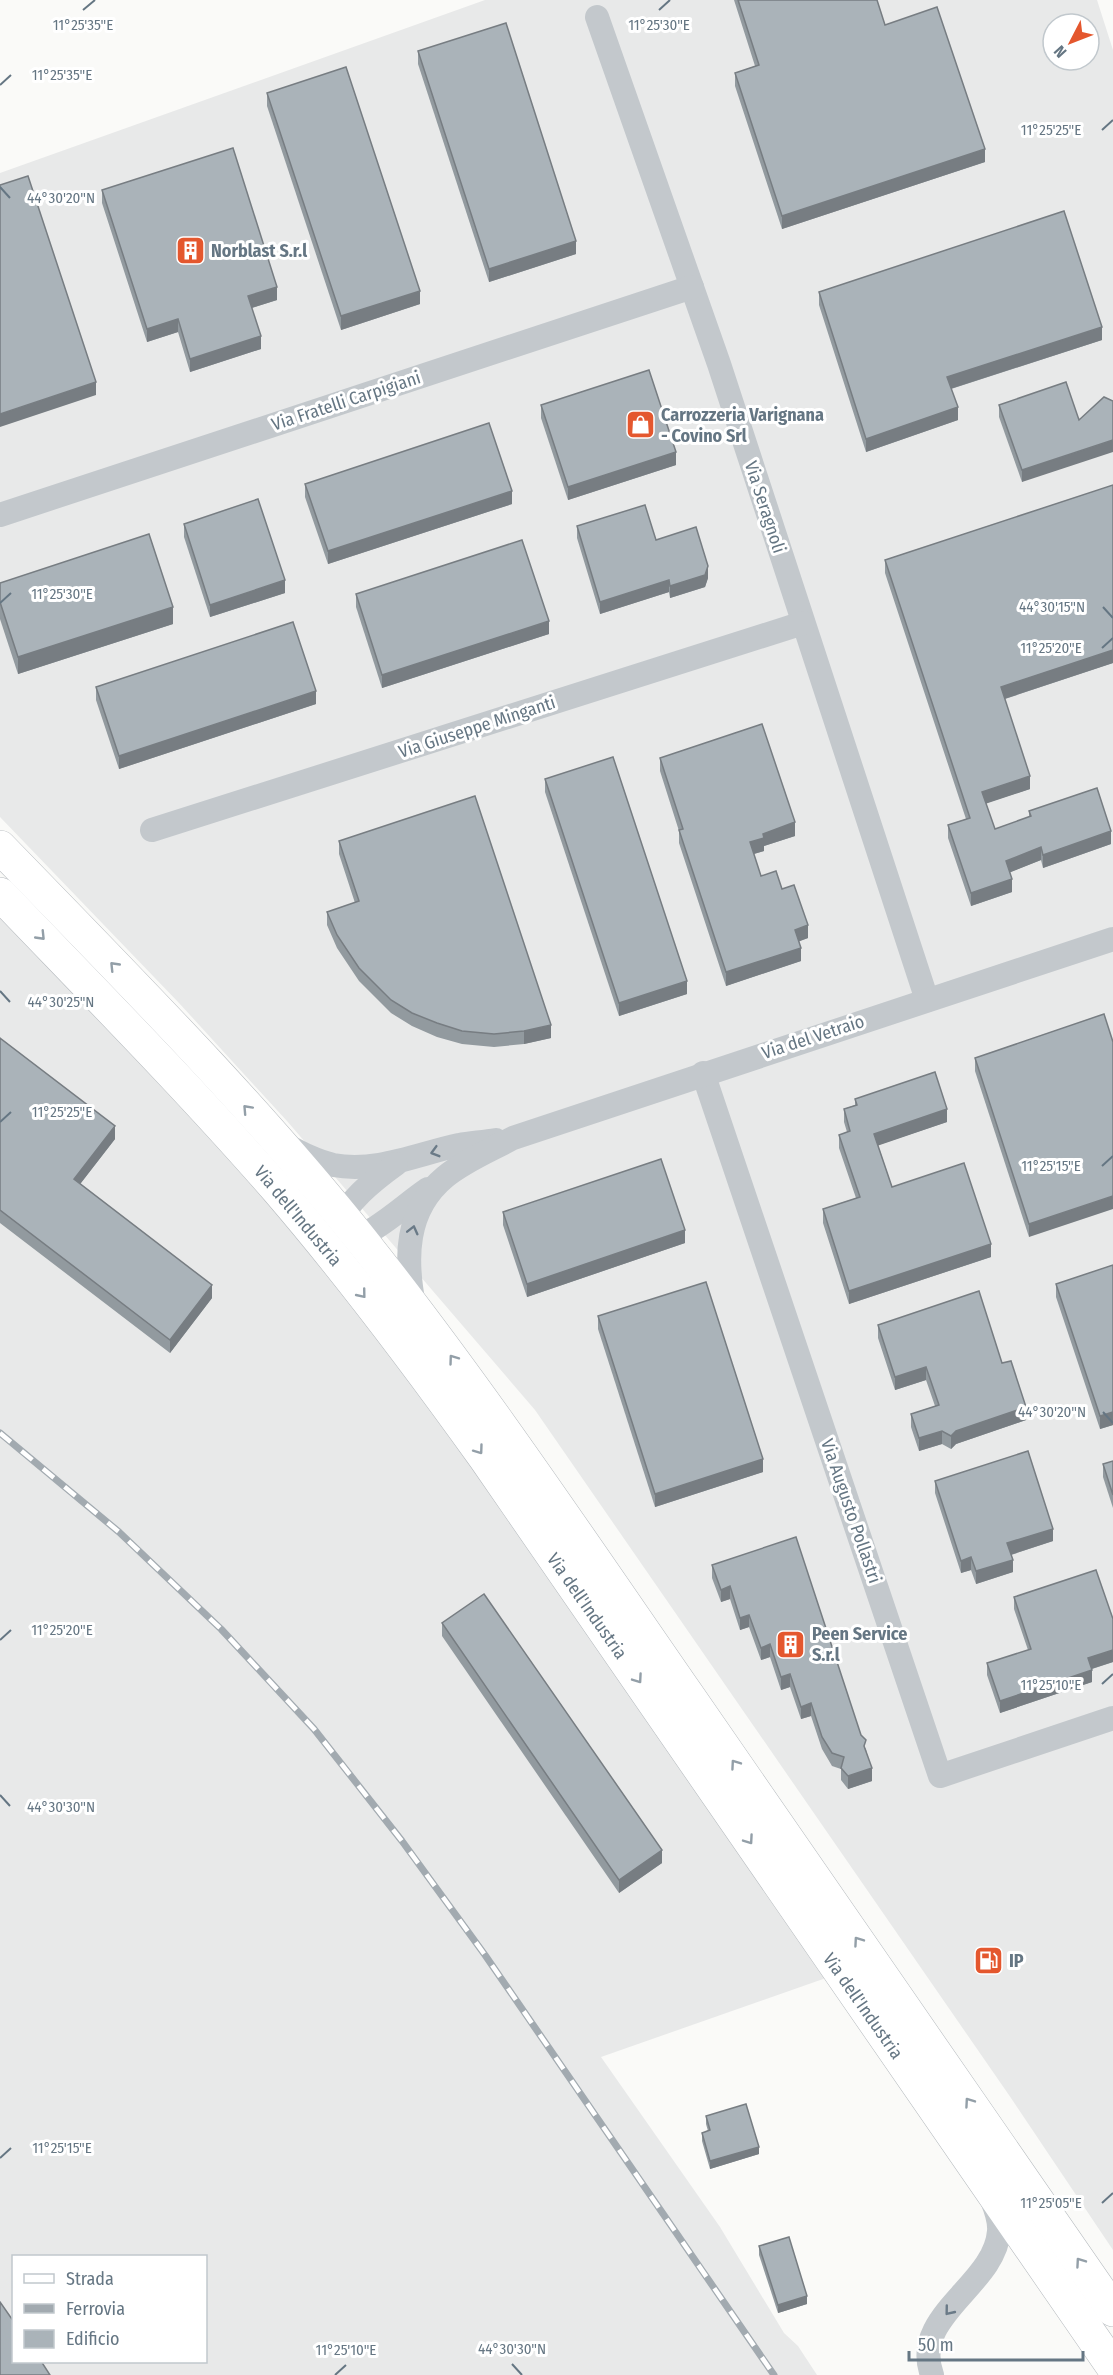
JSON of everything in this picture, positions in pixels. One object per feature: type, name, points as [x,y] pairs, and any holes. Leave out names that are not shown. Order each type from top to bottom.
[{"type":"main road","name":"Via dell'Industria","points":[[0,847],[154,1007],[275,1138],[415,1309],[573,1529],[1113,2310]]},
{"type":"main road","name":"Via dell'Industria","points":[[0,894],[196,1099],[277,1190],[381,1316],[485,1458],[1113,2367]]},
{"type":"street","name":"Via Seragnoli","points":[[597,17],[692,287],[927,1000]]},
{"type":"street","name":"Via Fratelli Carpigiani","points":[[0,515],[692,287]]},
{"type":"street","name":"Via Giuseppe Minganti","points":[[152,830],[803,623]]},
{"type":"street","name":"Via del Vetraio","points":[[350,1227],[381,1226],[444,1177],[513,1138],[703,1073],[1113,939]]},
{"type":"street","name":"Via Augusto Pollastri","points":[[703,1073],[940,1776],[1113,1718]]},
{"type":"street","name":"Via del Vetraio","points":[[275,1138],[306,1155],[332,1165],[363,1167],[398,1163],[459,1145],[513,1138]]},
{"type":"street","name":"Via del Vetraio","points":[[325,1248],[350,1227],[368,1184],[398,1163]]},
{"type":"street","name":"Via del Vetraio","points":[[415,1309],[409,1279],[408,1250],[415,1220],[426,1200],[444,1177]]},
{"type":"street","points":[[932,2375],[929,2351],[934,2329],[985,2265],[993,2253],[997,2240],[998,2219],[986,2183]]},
{"type":"shaded area","points":[[485,0],[1097,0],[1101,12],[1041,12],[1041,72],[1101,72],[1101,12],[1113,50],[1113,2250],[1011,2098],[535,1410],[287,1121],[179,1003],[0,817],[0,173]]},
{"type":"shaded area","points":[[0,917],[223,1150],[365,1322],[433,1411],[826,1978],[601,2057],[720,2227],[784,2333],[798,2346],[817,2375],[0,2375]]},
{"type":"building","points":[[738,0],[877,0],[885,25],[937,7],[985,149],[782,216],[735,73],[759,65]]},
{"type":"building","points":[[506,23],[576,241],[489,269],[418,51]]},
{"type":"building","points":[[346,67],[420,291],[341,316],[267,93]]},
{"type":"building","name":"Norblast S.r.l","points":[[233,148],[277,287],[248,296],[261,336],[190,359],[178,319],[147,329],[102,190]]},
{"type":"building","points":[[28,176],[96,382],[0,414],[0,185]]},
{"type":"building","points":[[1064,211],[1102,327],[947,377],[958,407],[866,439],[819,292]]},
{"type":"building","points":[[649,370],[676,452],[568,487],[541,405]]},
{"type":"building","points":[[1066,382],[1079,420],[1104,397],[1113,401],[1113,440],[1022,470],[999,405]]},
{"type":"building","points":[[489,423],[512,491],[328,551],[305,484]]},
{"type":"building","points":[[1113,485],[1113,650],[1001,687],[1030,776],[982,792],[995,829],[1031,816],[1029,811],[1097,788],[1111,831],[1043,855],[1041,847],[1006,861],[1012,879],[971,893],[948,825],[970,818],[885,560]]},
{"type":"building","points":[[258,499],[285,580],[210,605],[184,524]]},
{"type":"building","points":[[645,505],[656,540],[696,527],[708,566],[705,575],[670,586],[669,580],[600,602],[577,526]]},
{"type":"building","points":[[149,534],[173,607],[18,657],[0,602],[0,583]]},
{"type":"building","points":[[522,540],[549,621],[382,675],[356,594]]},
{"type":"building","points":[[293,622],[316,691],[119,756],[96,687]]},
{"type":"building","points":[[762,724],[795,822],[763,834],[764,838],[750,842],[761,876],[776,871],[782,889],[794,885],[808,925],[795,930],[801,948],[726,972],[679,830],[683,829],[660,758]]},
{"type":"building","points":[[613,757],[687,981],[619,1003],[545,779]]},
{"type":"building","points":[[475,796],[551,1025],[494,1034],[462,1031],[412,1013],[391,1000],[359,968],[337,935],[327,912],[359,901],[339,841]]},
{"type":"building","points":[[1104,1014],[1113,1042],[1113,1196],[1029,1224],[975,1058]]},
{"type":"building","points":[[0,1038],[115,1126],[74,1179],[212,1285],[170,1340],[0,1210]]},
{"type":"building","points":[[935,1072],[947,1109],[874,1134],[892,1187],[964,1163],[991,1244],[849,1291],[823,1209],[860,1197],[839,1135],[850,1131],[844,1109],[857,1105],[855,1099]]},
{"type":"building","points":[[661,1159],[685,1230],[527,1284],[503,1212]]},
{"type":"building","points":[[1113,1265],[1113,1412],[1100,1416],[1056,1284]]},
{"type":"building","points":[[706,1282],[763,1459],[655,1494],[598,1316]]},
{"type":"building","points":[[979,1291],[1002,1363],[1011,1361],[1026,1407],[956,1431],[951,1436],[942,1431],[919,1438],[911,1414],[939,1405],[926,1367],[895,1377],[878,1325]]},
{"type":"building","points":[[1028,1451],[1053,1529],[1007,1543],[1013,1560],[976,1571],[971,1557],[961,1561],[935,1481]]},
{"type":"building","points":[[1113,1461],[1113,1495],[1103,1464]]},
{"type":"building","name":"Peen Service S.r.l","points":[[796,1537],[861,1735],[866,1740],[864,1746],[872,1768],[848,1776],[841,1768],[844,1757],[832,1753],[822,1737],[811,1703],[801,1707],[790,1674],[781,1677],[770,1644],[761,1648],[749,1615],[740,1618],[730,1586],[721,1590],[712,1565]]},
{"type":"building","points":[[1096,1570],[1113,1619],[1113,1650],[1088,1658],[1092,1670],[1000,1701],[987,1663],[1031,1649],[1014,1597]]},
{"type":"building","points":[[484,1594],[662,1850],[619,1880],[442,1623]]},
{"type":"building","points":[[746,2104],[759,2147],[710,2161],[702,2133],[710,2130],[706,2116]]},
{"type":"building","points":[[789,2237],[807,2296],[778,2305],[759,2246]]},
{"type":"building","points":[[0,2302],[12,2319],[12,2363],[42,2363],[50,2375],[0,2375]]},
{"type":"railway","points":[[0,1433],[119,1532],[221,1629],[314,1729],[402,1841],[485,1955],[774,2375]]},
{"type":"place","name":"Norblast S.r.l","points":[[190,251]]},
{"type":"place","name":"Carrozzeria Varignana - Covino Srl","points":[[640,425]]},
{"type":"place","name":"Peen Service S.r.l","points":[[791,1644]]},
{"type":"place","name":"IP","points":[[988,1961]]}]
